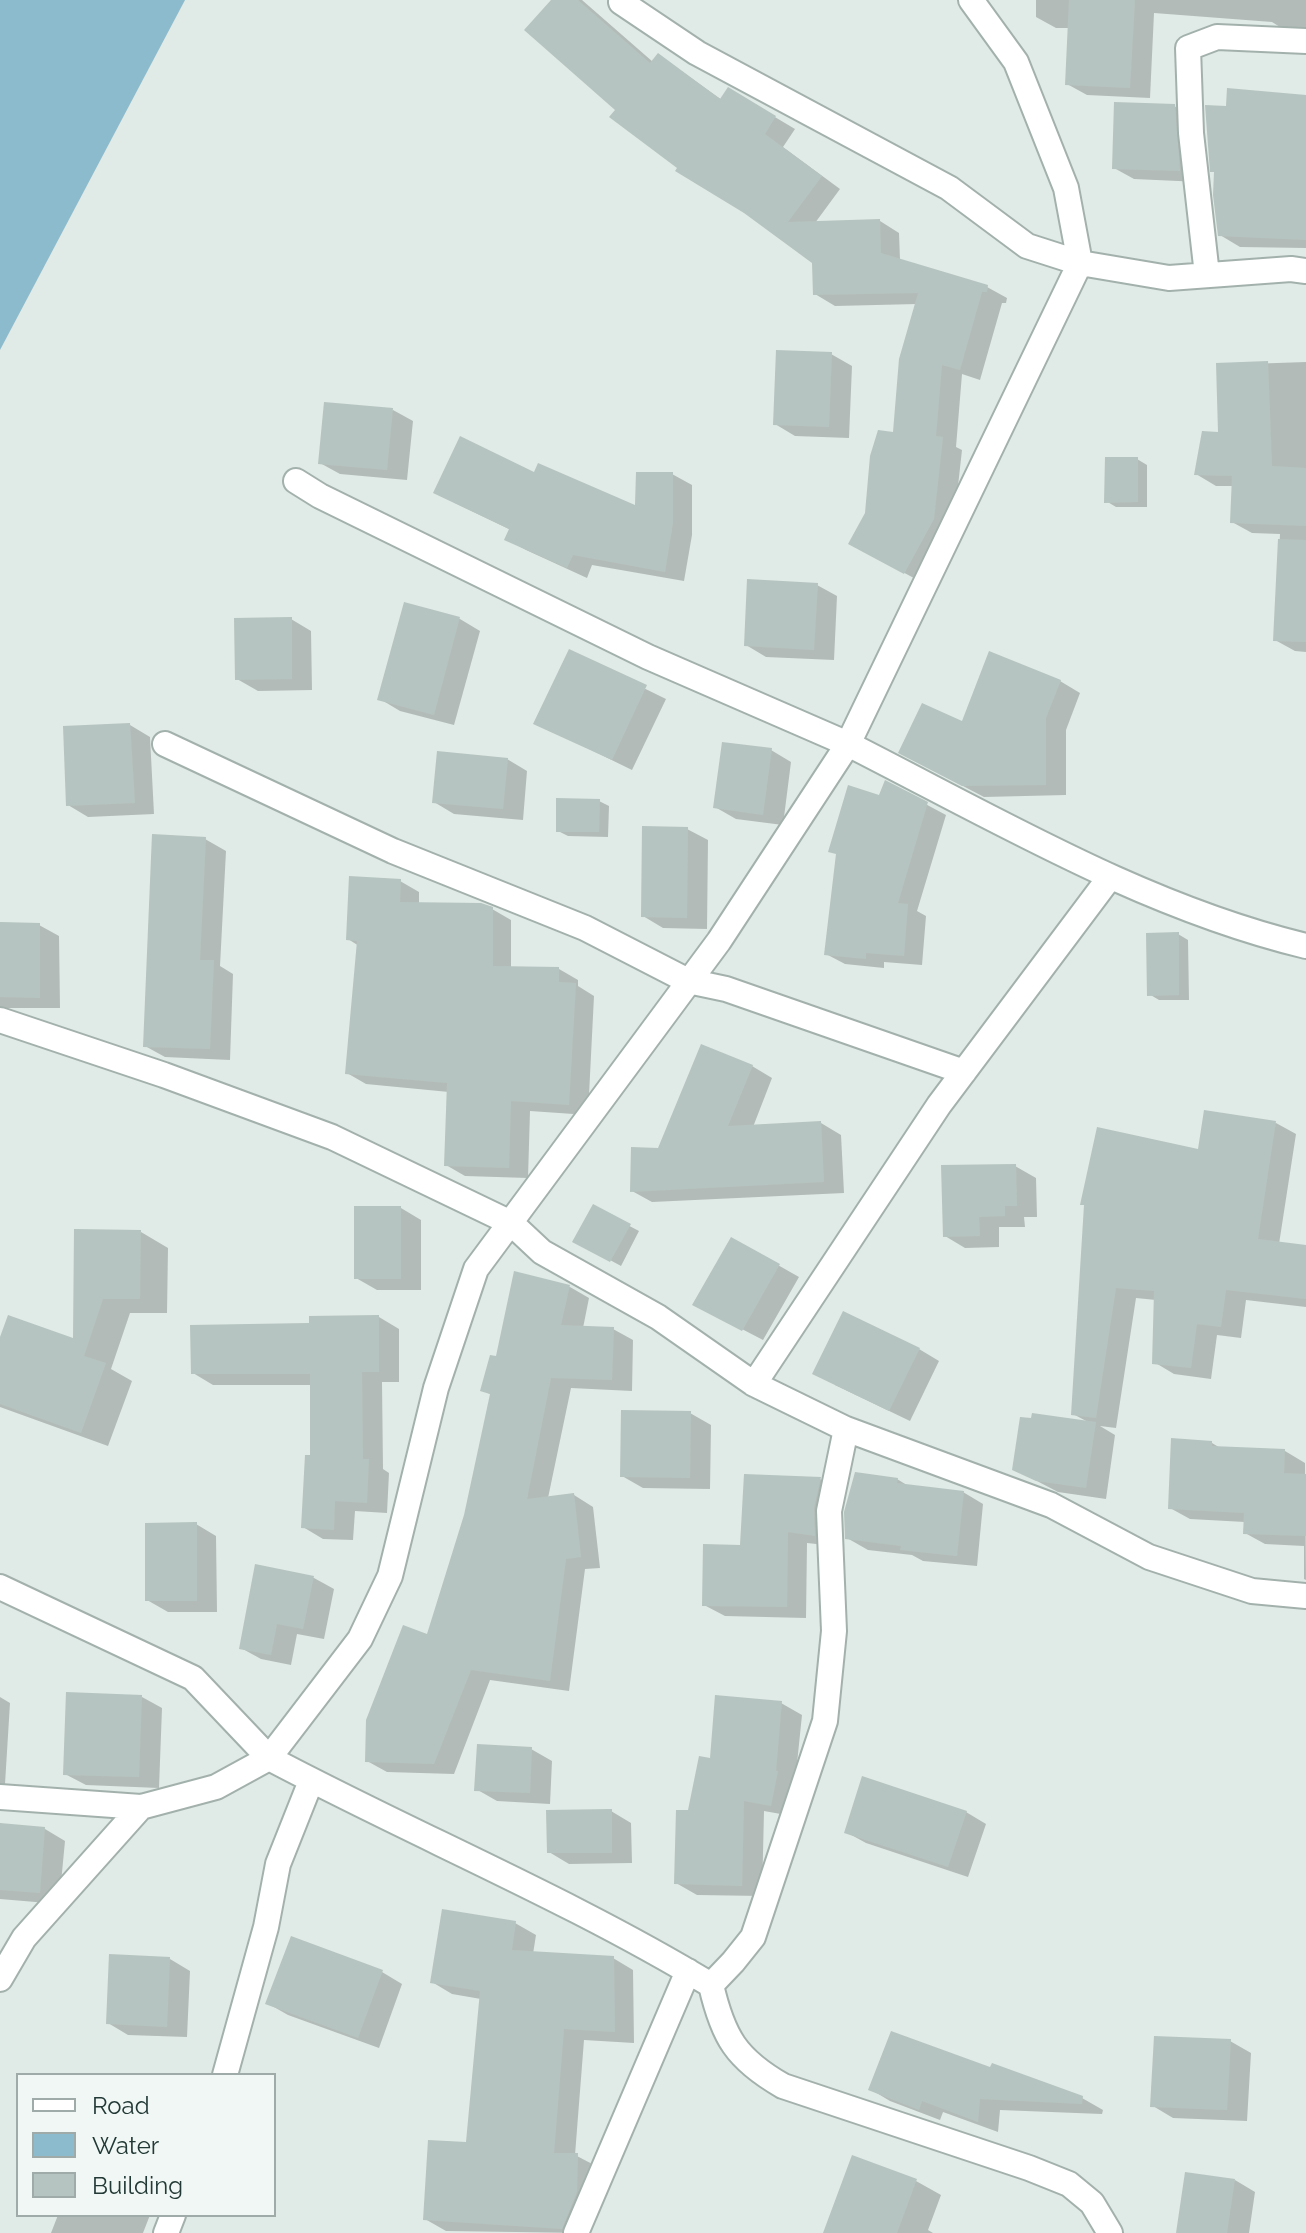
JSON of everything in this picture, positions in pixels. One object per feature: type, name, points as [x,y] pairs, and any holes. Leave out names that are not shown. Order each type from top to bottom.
[{"type":"street","points":[[0,1797],[141,1807],[216,1787],[269,1758],[360,1639],[390,1576],[436,1388],[476,1269],[719,941],[848,744],[1080,263],[1066,188],[1016,62],[971,0]]},
{"type":"street","points":[[621,2],[722,68],[949,188],[1027,246],[1080,263],[1169,278],[1291,269],[1306,271]]},
{"type":"street","points":[[1207,275],[1191,133],[1188,48],[1217,37],[1306,41]]},
{"type":"street","points":[[296,481],[320,496],[648,657],[848,744],[1110,877],[1262,935],[1306,946]]},
{"type":"street","points":[[165,744],[393,851],[585,928],[688,981],[726,989],[964,1072]]},
{"type":"street","points":[[754,1384],[939,1105],[1110,877]]},
{"type":"street","points":[[0,1020],[164,1075],[332,1137],[511,1223],[542,1252],[658,1317],[754,1384],[846,1429],[1051,1505],[1149,1557],[1252,1591],[1306,1596]]},
{"type":"street","points":[[711,1985],[753,1937],[825,1721],[834,1631],[829,1511],[846,1429]]},
{"type":"street","points":[[0,1587],[193,1678],[269,1758],[583,1911],[711,1985],[719,2021],[741,2056],[783,2086],[1069,2184],[1092,2203],[1110,2233]]},
{"type":"street","points":[[226,2073],[266,1927],[278,1864],[311,1781]]},
{"type":"street","points":[[0,1979],[24,1938],[141,1807]]},
{"type":"street","points":[[576,2233],[688,1971]]},
{"type":"water","points":[[0,0],[185,0],[0,350]]},
{"type":"building","points":[[551,0],[578,0],[650,63],[658,53],[720,99],[728,87],[776,116],[765,134],[822,176],[788,222],[880,219],[881,253],[988,285],[987,292],[982,292],[960,370],[942,365],[936,436],[943,437],[934,519],[904,574],[848,544],[865,513],[870,456],[878,430],[893,432],[899,359],[918,293],[813,295],[812,263],[744,213],[675,171],[677,168],[609,117],[615,110],[524,30]]},
{"type":"building","points":[[1069,0],[1135,0],[1130,88],[1065,85]]},
{"type":"building","points":[[1227,88],[1306,95],[1306,240],[1218,236],[1205,105],[1226,106]]},
{"type":"building","points":[[1114,102],[1175,104],[1180,171],[1112,169]]},
{"type":"building","points":[[776,350],[832,352],[829,427],[773,425]]},
{"type":"building","points":[[1268,361],[1272,466],[1306,468],[1306,526],[1230,523],[1232,476],[1194,475],[1202,431],[1218,432],[1216,363]]},
{"type":"building","points":[[324,402],[393,408],[387,470],[318,464]]},
{"type":"building","points":[[460,436],[534,472],[538,463],[635,505],[636,472],[673,472],[673,523],[665,572],[573,555],[567,568],[504,540],[509,529],[433,493]]},
{"type":"building","points":[[1105,457],[1138,457],[1138,502],[1104,503]]},
{"type":"building","points":[[1278,539],[1306,540],[1306,642],[1273,641]]},
{"type":"building","points":[[747,579],[818,583],[814,650],[744,646]]},
{"type":"building","points":[[404,602],[460,617],[434,715],[377,700]]},
{"type":"building","points":[[292,617],[292,679],[235,680],[234,618]]},
{"type":"building","points":[[569,649],[647,685],[612,760],[533,724]]},
{"type":"building","points":[[989,651],[1061,680],[1046,718],[1046,785],[962,786],[898,753],[922,703],[962,721]]},
{"type":"building","points":[[130,723],[135,803],[66,806],[63,726]]},
{"type":"building","points":[[722,742],[772,748],[763,815],[713,808]]},
{"type":"building","points":[[437,751],[508,758],[503,809],[432,803]]},
{"type":"building","points":[[885,780],[928,802],[898,903],[908,904],[904,956],[866,953],[866,959],[824,955],[836,854],[828,852],[848,785],[879,795]]},
{"type":"building","points":[[556,798],[600,799],[599,832],[556,832]]},
{"type":"building","points":[[642,826],[688,827],[687,918],[641,917]]},
{"type":"building","points":[[152,834],[206,837],[200,960],[214,960],[210,1049],[143,1047]]},
{"type":"building","points":[[349,876],[401,879],[400,902],[481,903],[493,907],[493,966],[559,967],[559,982],[576,983],[569,1105],[511,1101],[509,1168],[444,1166],[447,1083],[345,1074],[357,941],[346,940]]},
{"type":"building","points":[[0,922],[40,923],[40,998],[0,997]]},
{"type":"building","points":[[1179,932],[1179,995],[1147,996],[1146,933]]},
{"type":"building","points":[[701,1044],[753,1065],[728,1126],[821,1121],[824,1182],[630,1192],[631,1147],[658,1148]]},
{"type":"building","points":[[1204,1110],[1276,1121],[1258,1239],[1306,1245],[1306,1299],[1226,1290],[1221,1327],[1197,1324],[1191,1368],[1152,1364],[1154,1291],[1116,1288],[1096,1418],[1071,1415],[1084,1205],[1080,1205],[1097,1127],[1198,1149]]},
{"type":"building","points":[[1016,1164],[1017,1206],[1005,1206],[1005,1216],[979,1217],[980,1236],[943,1237],[941,1165]]},
{"type":"building","points":[[593,1204],[631,1224],[610,1262],[572,1242]]},
{"type":"building","points":[[354,1206],[401,1206],[401,1279],[354,1279]]},
{"type":"building","points":[[74,1229],[141,1230],[140,1299],[103,1299],[84,1356],[106,1363],[81,1433],[0,1404],[0,1337],[8,1315],[73,1338]]},
{"type":"building","points":[[731,1237],[780,1264],[742,1331],[692,1305]]},
{"type":"building","points":[[514,1271],[570,1285],[561,1325],[614,1327],[612,1380],[551,1378],[527,1499],[574,1493],[581,1557],[566,1559],[550,1681],[471,1670],[434,1764],[365,1762],[366,1720],[403,1625],[427,1634],[464,1515],[490,1394],[480,1391],[490,1355],[496,1356]]},
{"type":"building","points":[[843,1311],[920,1348],[889,1411],[812,1374]]},
{"type":"building","points":[[379,1315],[379,1372],[362,1372],[363,1459],[369,1459],[367,1503],[335,1501],[334,1530],[301,1528],[305,1455],[310,1455],[310,1374],[191,1374],[190,1325],[309,1323],[309,1316]]},
{"type":"building","points":[[621,1410],[691,1411],[690,1478],[620,1477]]},
{"type":"building","points":[[1032,1413],[1096,1422],[1086,1488],[1036,1481],[1012,1470],[1020,1417],[1031,1418]]},
{"type":"building","points":[[1171,1438],[1212,1441],[1212,1446],[1285,1449],[1284,1473],[1306,1474],[1306,1536],[1243,1534],[1244,1513],[1168,1509]]},
{"type":"building","points":[[855,1472],[898,1478],[897,1483],[964,1491],[957,1556],[900,1550],[901,1546],[845,1539],[844,1512]]},
{"type":"building","points":[[744,1474],[821,1477],[814,1508],[815,1536],[788,1532],[787,1607],[702,1606],[703,1544],[740,1545]]},
{"type":"building","points":[[197,1522],[197,1601],[145,1601],[145,1523]]},
{"type":"building","points":[[255,1564],[314,1576],[303,1629],[277,1624],[271,1655],[239,1649]]},
{"type":"building","points":[[66,1692],[142,1695],[139,1777],[63,1775]]},
{"type":"building","points":[[715,1695],[782,1701],[778,1771],[771,1806],[744,1801],[742,1886],[674,1884],[676,1810],[688,1810],[699,1756],[710,1758]]},
{"type":"building","points":[[477,1744],[532,1747],[530,1793],[474,1791]]},
{"type":"building","points":[[862,1776],[967,1811],[948,1867],[844,1833]]},
{"type":"building","points":[[612,1809],[612,1853],[547,1853],[546,1810]]},
{"type":"building","points":[[0,1823],[45,1827],[40,1893],[0,1890]]},
{"type":"building","points":[[442,1909],[516,1921],[512,1950],[614,1956],[615,2032],[564,2029],[554,2153],[578,2153],[577,2192],[562,2229],[423,2220],[428,2140],[466,2142],[480,1991],[430,1983]]},
{"type":"building","points":[[291,1936],[383,1970],[358,2038],[265,2004]]},
{"type":"building","points":[[109,1954],[170,1957],[167,2027],[106,2024]]},
{"type":"building","points":[[891,2031],[1083,2096],[1082,2104],[980,2099],[978,2122],[922,2101],[919,2110],[868,2090]]},
{"type":"building","points":[[1154,2036],[1231,2039],[1227,2110],[1150,2107]]},
{"type":"building","points":[[852,2155],[917,2179],[897,2233],[823,2233]]},
{"type":"building","points":[[1185,2172],[1235,2179],[1227,2233],[1176,2233]]}]
